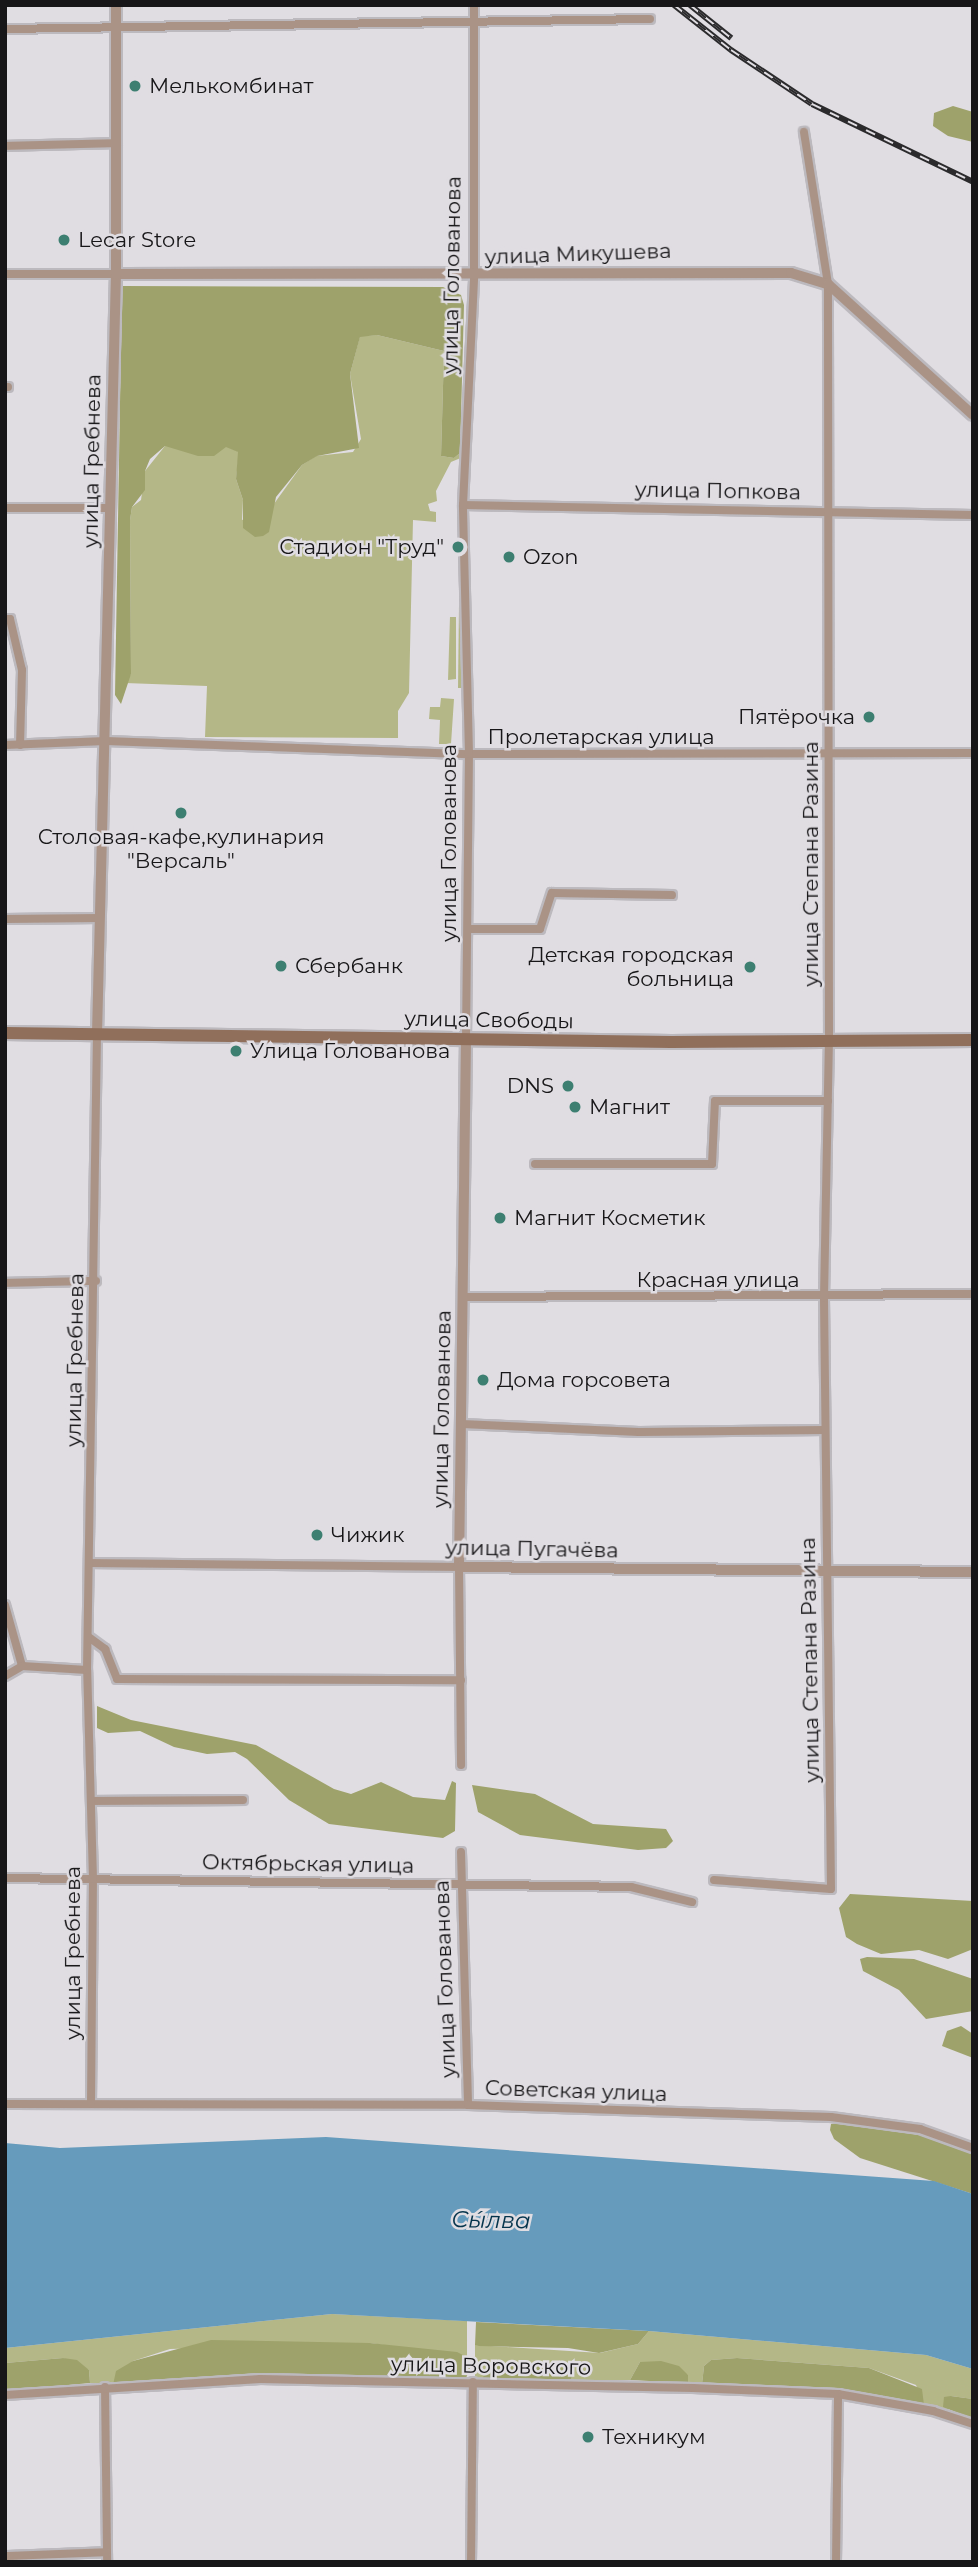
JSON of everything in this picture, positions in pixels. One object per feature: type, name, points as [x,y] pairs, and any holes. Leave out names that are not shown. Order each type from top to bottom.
[{"type":"main road","name":"улица Свободы","points":[[5,1033],[829,1042],[973,1040]]},
{"type":"street","name":"улица Гребнева","points":[[91,2104],[93,1880],[87,1670],[90,1638],[96,1281],[97,1034],[116,274],[116,5]]},
{"type":"street","name":"улица Голованова","points":[[461,1765],[459,1567],[469,929],[469,754],[463,505],[474,276],[474,5]]},
{"type":"street","points":[[5,29],[475,24],[650,19]]},
{"type":"street","name":"улица Степана Разина","points":[[713,1880],[831,1889],[824,1298],[829,1042],[826,510],[828,284],[804,132]]},
{"type":"street","points":[[5,146],[117,143]]},
{"type":"street","name":"улица Микушева","points":[[5,274],[474,276],[663,270],[791,273],[828,284],[973,415]]},
{"type":"street","name":"улица Попкова","points":[[463,505],[826,510],[973,515]]},
{"type":"street","points":[[5,508],[109,508]]},
{"type":"street","points":[[5,619],[10,620],[22,670],[20,745]]},
{"type":"street","name":"Пролетарская улица","points":[[5,745],[106,741],[469,754],[973,753]]},
{"type":"street","points":[[469,929],[540,929],[552,893],[672,895]]},
{"type":"street","points":[[5,919],[100,918]]},
{"type":"street","points":[[535,1164],[712,1164],[715,1101],[828,1101]]},
{"type":"street","points":[[5,1283],[96,1281]]},
{"type":"street","name":"Красная улица","points":[[463,1297],[824,1298],[973,1294]]},
{"type":"street","points":[[463,1424],[639,1432],[825,1430]]},
{"type":"street","name":"улица Пугачёва","points":[[91,1563],[973,1572]]},
{"type":"street","points":[[5,1605],[22,1666]]},
{"type":"street","points":[[90,1638],[105,1649],[117,1679],[461,1680]]},
{"type":"street","points":[[5,1676],[22,1666],[87,1670]]},
{"type":"street","points":[[91,1801],[243,1800]]},
{"type":"street","name":"улица Голованова","points":[[461,1852],[468,2105]]},
{"type":"street","name":"Октябрьская улица","points":[[5,1878],[631,1888],[692,1902]]},
{"type":"street","name":"Советская улица","points":[[5,2104],[468,2105],[831,2117],[920,2129],[973,2148]]},
{"type":"street","name":"улица Воровского","points":[[5,2395],[260,2379],[473,2382],[838,2394],[933,2411],[973,2424]]},
{"type":"street","points":[[471,2562],[473,2382]]},
{"type":"street","points":[[105,2387],[107,2562]]},
{"type":"street","points":[[836,2562],[838,2394]]},
{"type":"street","points":[[5,2556],[107,2552]]},
{"type":"green space","points":[[953,106],[973,112],[973,142],[948,136],[933,126],[934,113]]},
{"type":"green space","points":[[122,286],[443,287],[461,295],[464,305],[460,453],[454,458],[441,456],[444,351],[377,335],[360,337],[350,374],[359,448],[317,456],[302,465],[276,497],[269,532],[263,536],[255,537],[243,528],[243,500],[236,479],[238,452],[226,447],[214,456],[198,456],[165,446],[150,459],[145,471],[145,490],[132,507],[130,520],[131,674],[121,704],[115,695]]},
{"type":"green space","points":[[377,335],[444,351],[441,456],[454,458],[460,453],[463,457],[451,462],[436,491],[437,501],[428,504],[430,511],[436,512],[436,522],[413,520],[409,693],[398,711],[398,738],[205,737],[207,686],[125,683],[131,674],[130,520],[132,507],[141,500],[145,471],[165,446],[226,446],[239,452],[236,479],[243,500],[242,520],[271,508],[302,465],[316,456],[353,452],[361,439],[350,374],[360,336]]},
{"type":"green space","points":[[459,605],[465,606],[466,688],[458,688]]},
{"type":"green space","points":[[450,617],[456,617],[456,679],[448,680]]},
{"type":"green space","points":[[441,698],[454,699],[451,744],[439,744],[440,720],[429,719],[430,707],[440,707]]},
{"type":"green space","points":[[97,1706],[131,1720],[256,1745],[334,1789],[351,1794],[381,1782],[413,1797],[445,1800],[452,1781],[456,1783],[455,1831],[443,1838],[329,1824],[289,1800],[247,1759],[235,1752],[207,1754],[174,1747],[140,1731],[108,1733],[97,1728]]},
{"type":"green space","points":[[472,1785],[535,1794],[593,1824],[666,1829],[673,1841],[666,1848],[638,1850],[520,1835],[478,1812]]},
{"type":"green space","points":[[850,1894],[973,1901],[973,1949],[948,1959],[919,1950],[881,1954],[857,1944],[846,1937],[839,1908]]},
{"type":"green space","points":[[860,1959],[914,1959],[973,1979],[973,2011],[926,2019],[899,1990],[863,1971]]},
{"type":"green space","points":[[961,2026],[973,2034],[973,2058],[942,2046],[947,2031]]},
{"type":"green space","points":[[845,2122],[931,2137],[973,2151],[973,2194],[860,2158],[834,2139],[830,2130],[831,2124]]},
{"type":"green space","points":[[332,2314],[467,2321],[467,2357],[370,2343],[170,2349],[133,2361],[113,2385],[90,2383],[89,2370],[63,2358],[5,2363],[5,2348]]},
{"type":"green space","points":[[476,2322],[649,2331],[638,2344],[599,2353],[568,2348],[475,2345]]},
{"type":"green space","points":[[649,2331],[926,2355],[973,2369],[973,2399],[951,2396],[948,2412],[924,2405],[916,2385],[869,2368],[737,2358],[711,2360],[704,2366],[702,2384],[688,2383],[688,2375],[640,2362],[630,2380],[571,2381],[573,2371],[475,2380],[475,2345],[600,2353],[638,2344]]},
{"type":"green space","points":[[211,2340],[370,2343],[457,2352],[467,2357],[470,2369],[466,2378],[339,2377],[113,2385],[116,2371],[133,2361]]},
{"type":"green space","points":[[63,2358],[77,2360],[89,2370],[90,2383],[5,2391],[5,2363]]},
{"type":"green space","points":[[737,2358],[869,2368],[922,2389],[924,2405],[836,2388],[702,2384],[704,2366],[711,2360]]},
{"type":"green space","points":[[661,2361],[679,2366],[688,2375],[688,2383],[630,2380],[640,2362]]},
{"type":"green space","points":[[541,2362],[573,2371],[571,2381],[481,2380],[490,2367]]},
{"type":"green space","points":[[944,2397],[973,2399],[973,2419],[943,2407]]},
{"type":"water","name":"Сы́лва","points":[[326,2137],[934,2181],[973,2194],[973,2369],[926,2355],[649,2331],[332,2314],[5,2348],[5,2143],[60,2148]]},
{"type":"railway","points":[[674,5],[731,50],[812,104],[973,182]]},
{"type":"railway","points":[[690,5],[731,38]]},
{"type":"place","name":"Мелькомбинат","points":[[135,86]]},
{"type":"place","name":"Lecar Store","points":[[64,240]]},
{"type":"place","name":"Стадион \"Труд\"","points":[[458,547]]},
{"type":"place","name":"Ozon","points":[[509,557]]},
{"type":"place","name":"Пятёрочка","points":[[869,717]]},
{"type":"place","name":"Столовая-кафе,кулинария \"Версаль\"","points":[[181,813]]},
{"type":"place","name":"Сбербанк","points":[[281,966]]},
{"type":"place","name":"Детская городская больница","points":[[750,967]]},
{"type":"place","name":"Улица Голованова","points":[[236,1051]]},
{"type":"place","name":"DNS","points":[[568,1086]]},
{"type":"place","name":"Магнит","points":[[575,1107]]},
{"type":"place","name":"Магнит Косметик","points":[[500,1218]]},
{"type":"place","name":"Дома горсовета","points":[[483,1380]]},
{"type":"place","name":"Чижик","points":[[317,1535]]},
{"type":"place","name":"Техникум","points":[[588,2437]]}]
